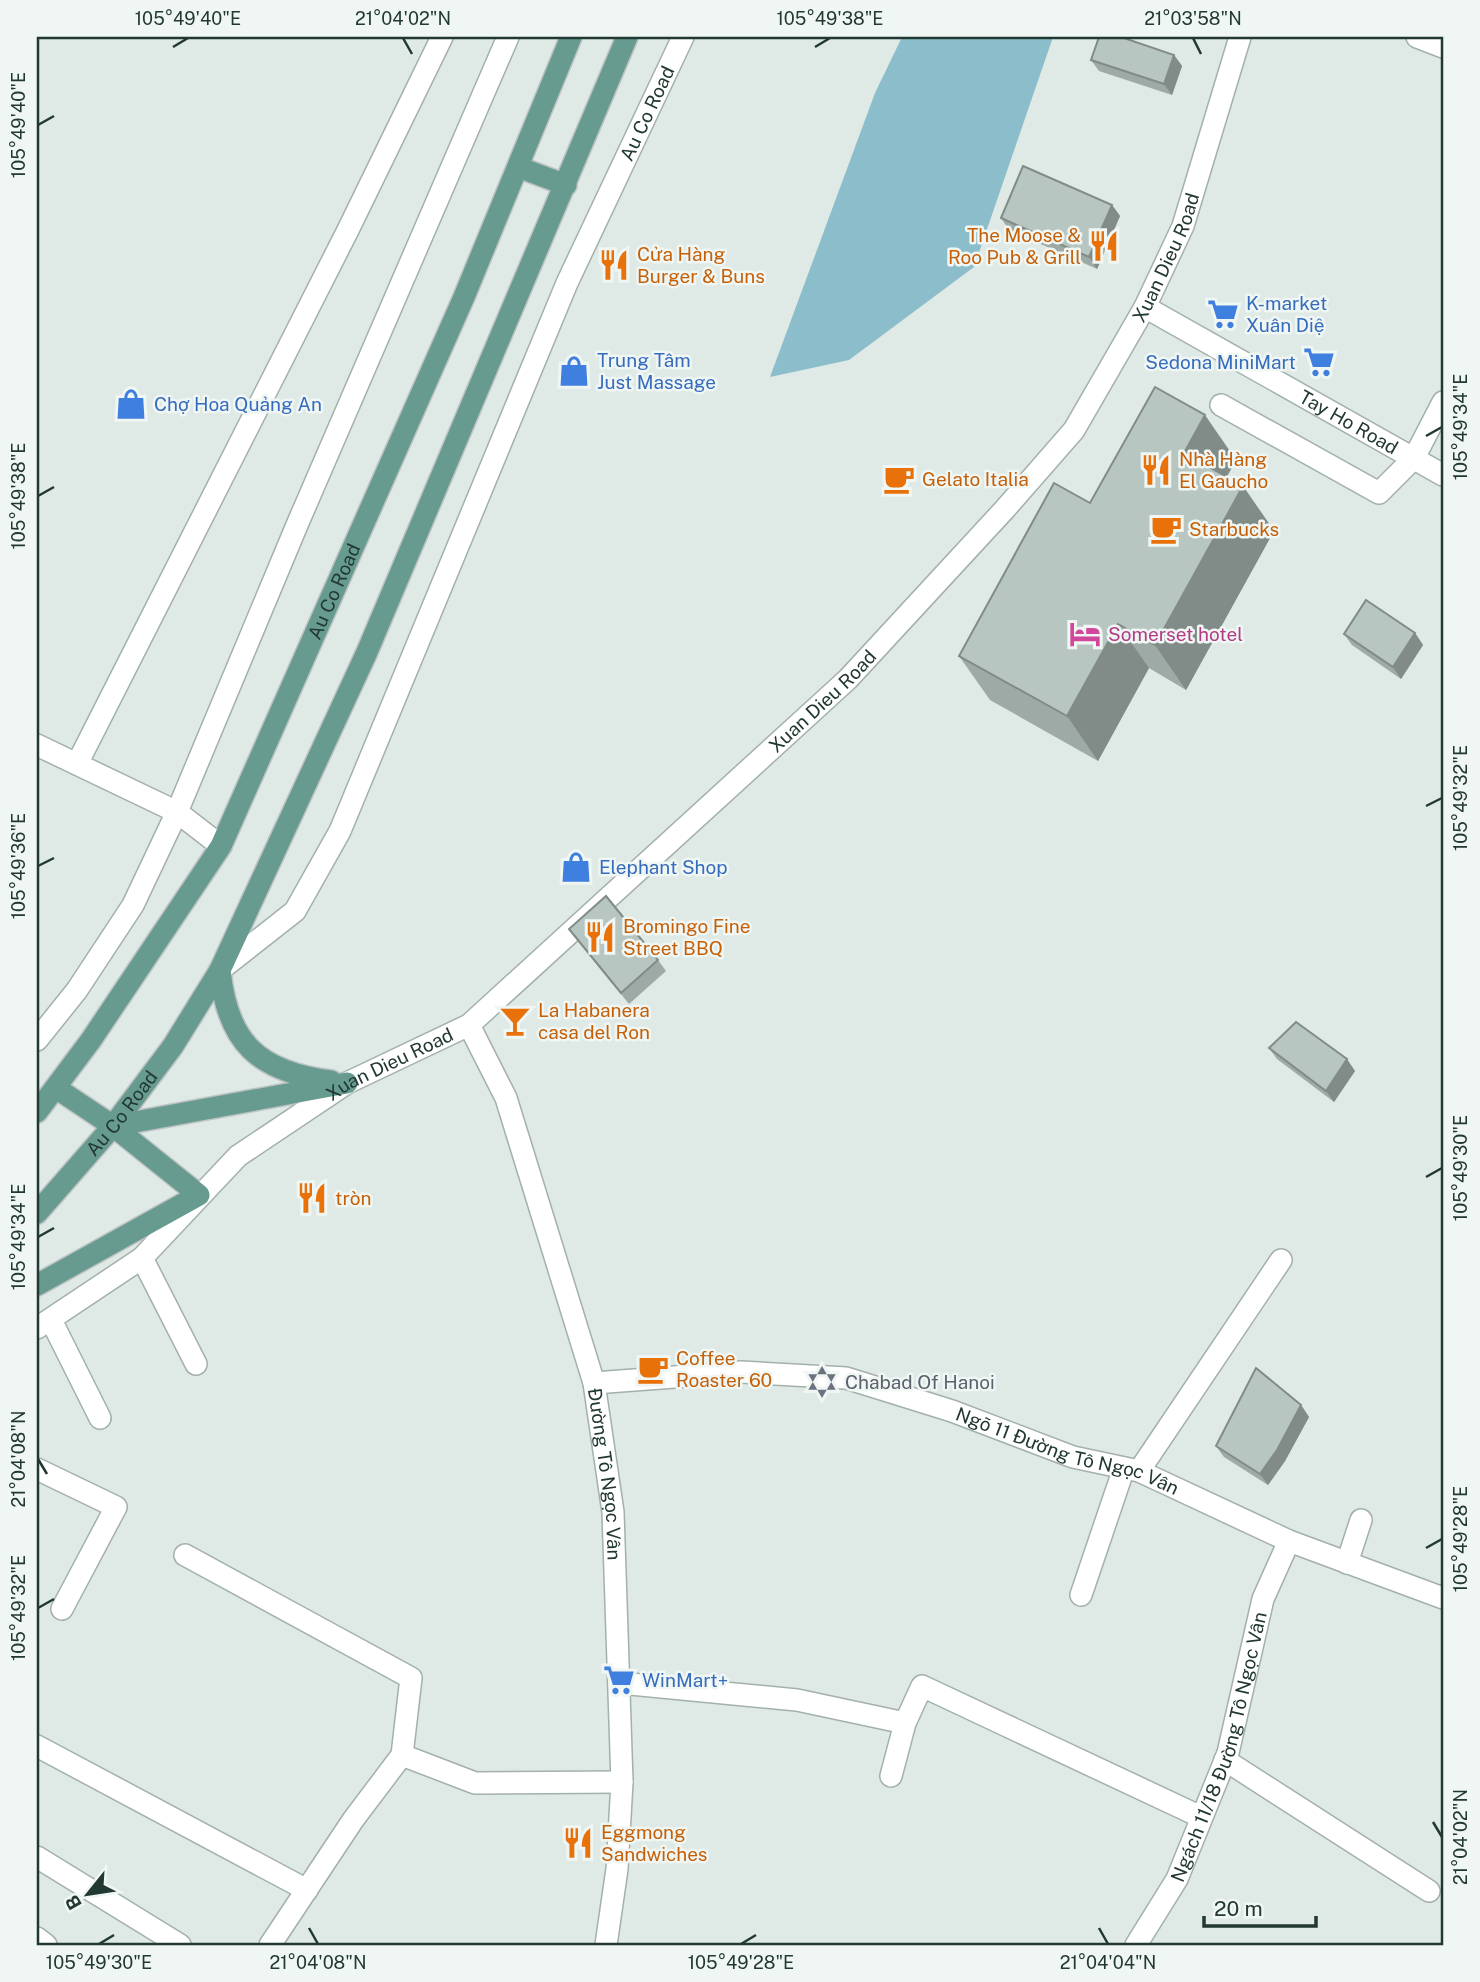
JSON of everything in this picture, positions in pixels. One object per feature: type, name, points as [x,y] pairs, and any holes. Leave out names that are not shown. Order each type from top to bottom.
[{"type":"main road","name":"Au Co Road","points":[[37,1112],[57,1088],[220,846],[464,297],[570,37]]},
{"type":"main road","name":"Au Co Road","points":[[37,1213],[113,1126],[173,1046],[220,970],[367,652],[627,37]]},
{"type":"main road","points":[[518,167],[566,185]]},
{"type":"main road","points":[[220,970],[225,1007],[231,1021],[245,1042],[265,1062],[290,1072],[347,1083]]},
{"type":"main road","points":[[113,1126],[347,1083]]},
{"type":"main road","points":[[37,1285],[199,1195],[113,1126],[57,1088]]},
{"type":"street","points":[[77,764],[348,230],[442,37]]},
{"type":"street","points":[[37,1040],[77,990],[133,905],[177,812],[297,525],[508,37]]},
{"type":"street","name":"Au Co Road","points":[[220,970],[295,911],[340,831],[567,282],[683,37]]},
{"type":"street","name":"Xuan Dieu Road","points":[[199,1195],[238,1156],[347,1083],[469,1025],[848,679],[1005,509],[1074,430],[1145,307],[1183,226],[1240,37]]},
{"type":"street","points":[[1417,37],[1443,47]]},
{"type":"street","name":"Tay Ho Road","points":[[1145,307],[1443,475]]},
{"type":"street","points":[[1221,405],[1379,492],[1414,458],[1443,402]]},
{"type":"street","points":[[37,745],[177,812],[220,846]]},
{"type":"street","name":"Đường Tô Ngọc Vân","points":[[469,1025],[506,1098],[594,1383],[613,1512],[620,1683],[622,1782],[617,1869],[606,1945]]},
{"type":"street","points":[[100,1418],[44,1324],[142,1258],[199,1195]]},
{"type":"street","points":[[142,1258],[195,1364]]},
{"type":"street","points":[[1081,1595],[1131,1470],[1281,1260]]},
{"type":"street","name":"Ngõ 11 Đường Tô Ngọc Vân","points":[[594,1383],[741,1372],[846,1378],[952,1411],[1073,1457],[1131,1470],[1289,1541],[1443,1598]]},
{"type":"street","points":[[37,1469],[116,1507],[62,1609]]},
{"type":"street","points":[[1347,1563],[1361,1520]]},
{"type":"street","name":"Ngách 11/18 Đường Tô Ngọc Vân","points":[[1136,1945],[1177,1879],[1225,1760],[1263,1599],[1289,1541]]},
{"type":"street","points":[[186,1555],[411,1678],[402,1755],[353,1820],[271,1945]]},
{"type":"street","points":[[620,1683],[797,1700],[905,1723]]},
{"type":"street","points":[[891,1776],[905,1723],[922,1686],[1201,1817]]},
{"type":"street","points":[[37,1746],[307,1890]]},
{"type":"street","points":[[402,1755],[475,1783],[622,1782]]},
{"type":"street","points":[[1225,1760],[1429,1891]]},
{"type":"street","points":[[37,1857],[180,1945]]},
{"type":"street","points":[[37,1938],[46,1945]]},
{"type":"water","points":[[902,37],[1053,37],[974,267],[849,360],[770,377],[875,93]]},
{"type":"building","points":[[1099,37],[1121,37],[1174,55],[1164,84],[1091,60]]},
{"type":"building","points":[[1023,166],[1112,205],[1089,257],[1001,218]]},
{"type":"building","points":[[1155,387],[1205,415],[1184,453],[1243,486],[1155,645],[1118,624],[1067,716],[959,656],[1054,483],[1090,503]]},
{"type":"building","points":[[1366,600],[1415,633],[1393,667],[1344,634]]},
{"type":"building","points":[[606,896],[658,960],[621,993],[569,929]]},
{"type":"building","points":[[1296,1022],[1347,1059],[1326,1091],[1269,1048]]},
{"type":"building","points":[[1256,1368],[1301,1405],[1277,1450],[1260,1474],[1216,1446]]},
{"type":"place","name":"The Moose & Roo Pub & Grill","points":[[1104,246]]},
{"type":"place","name":"Cửa Hàng Burger & Buns","points":[[614,265]]},
{"type":"place","name":"K-market Xuân Diệ","points":[[1223,314]]},
{"type":"place","name":"Sedona MiniMart","points":[[1319,362]]},
{"type":"place","name":"Trung Tâm Just Massage","points":[[574,371]]},
{"type":"place","name":"Chợ Hoa Quảng An","points":[[131,404]]},
{"type":"place","name":"Nhà Hàng El Gaucho","points":[[1156,470]]},
{"type":"place","name":"Gelato Italia","points":[[899,479]]},
{"type":"place","name":"Starbucks","points":[[1166,529]]},
{"type":"place","name":"Somerset hotel","points":[[1085,634]]},
{"type":"place","name":"Elephant Shop","points":[[576,867]]},
{"type":"place","name":"Bromingo Fine Street BBQ","points":[[600,937]]},
{"type":"place","name":"La Habanera casa del Ron","points":[[515,1021]]},
{"type":"place","name":"tròn","points":[[312,1198]]},
{"type":"place","name":"Coffee Roaster 60","points":[[653,1369]]},
{"type":"place","name":"Chabad Of Hanoi","points":[[822,1382]]},
{"type":"place","name":"WinMart+","points":[[619,1680]]},
{"type":"place","name":"Eggmong Sandwiches","points":[[578,1843]]}]
